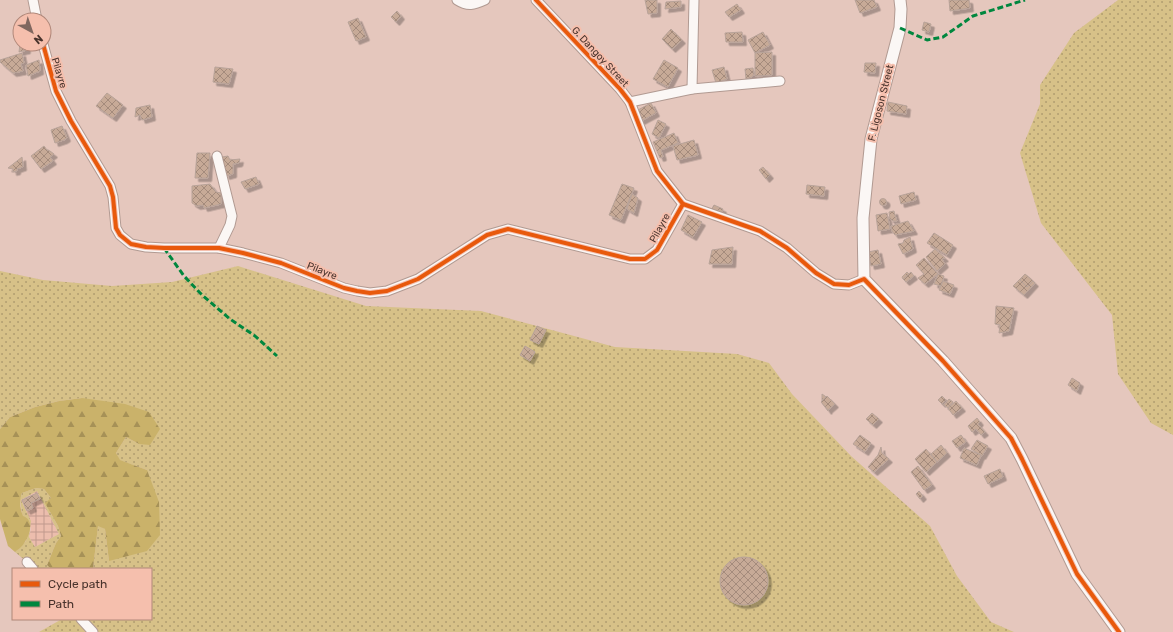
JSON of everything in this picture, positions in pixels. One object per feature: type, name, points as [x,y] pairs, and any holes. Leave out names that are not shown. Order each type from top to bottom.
[{"type":"street","points":[[33,0],[35,12]]},
{"type":"street","points":[[457,0],[463,4],[473,5],[485,0]]},
{"type":"street","name":"G. Dangoy Street","points":[[536,0],[620,89],[630,102],[657,171],[683,204]]},
{"type":"street","points":[[692,89],[694,0]]},
{"type":"street","name":"F. Ligoson Street","points":[[864,279],[863,218],[871,139],[900,28],[900,0]]},
{"type":"street","name":"Pilayre","points":[[45,52],[56,92],[71,121],[110,186],[113,197],[116,228],[120,235],[131,244],[146,247],[219,248],[281,263],[344,288],[370,292],[387,291],[418,279],[487,235],[508,229],[630,259],[645,259],[657,250],[683,204]]},
{"type":"street","points":[[630,102],[692,89],[780,81]]},
{"type":"street","points":[[217,156],[232,216],[230,225],[219,248]]},
{"type":"street","points":[[683,204],[760,231],[787,248],[816,273],[834,284],[849,285],[864,279],[943,361],[1011,438],[1078,574],[1119,632]]},
{"type":"street","points":[[82,620],[93,632]]},
{"type":"shaded area","points":[[1118,0],[1173,0],[1173,435],[1151,423],[1118,374],[1112,315],[1041,223],[1020,153],[1040,104],[1040,85],[1074,33]]},
{"type":"shaded area","points":[[238,266],[366,306],[481,311],[615,347],[737,354],[769,363],[792,394],[851,456],[930,526],[957,576],[991,622],[1014,632],[39,632],[60,620],[152,620],[152,568],[93,568],[98,525],[105,529],[109,561],[147,470],[119,460],[116,453],[126,437],[139,444],[82,398],[59,401],[35,407],[10,417],[0,429],[0,271],[43,280],[112,286],[172,282]]},
{"type":"shaded area","points":[[36,488],[44,489],[51,498],[50,512],[58,526],[61,536],[56,543],[47,565],[50,568],[32,568],[15,552],[26,541],[20,499],[22,493]],"holes":[[[37,491],[59,534],[35,547],[29,537],[31,521],[21,500]]]},
{"type":"shaded area","points":[[37,491],[59,534],[35,547],[29,537],[31,529],[21,500]]},
{"type":"green space","points":[[82,398],[125,404],[149,412],[160,429],[150,445],[139,444],[126,437],[116,453],[120,460],[147,470],[159,502],[160,535],[147,551],[109,561],[105,529],[98,526],[93,568],[50,568],[47,565],[56,543],[61,536],[58,526],[45,503],[51,498],[44,489],[36,488],[22,493],[20,499],[23,516],[30,523],[28,537],[24,544],[15,552],[8,546],[0,519],[0,429],[10,417],[35,407],[59,401]]},
{"type":"building","points":[[645,0],[657,0],[657,13],[648,14]]},
{"type":"building","points":[[855,0],[874,0],[877,7],[860,13]]},
{"type":"building","points":[[949,0],[969,0],[970,8],[950,11]]},
{"type":"building","points":[[681,1],[681,7],[665,9],[666,2]]},
{"type":"building","points":[[737,4],[741,10],[729,17],[725,12]]},
{"type":"building","points":[[397,11],[401,16],[396,22],[391,17]]},
{"type":"building","points":[[358,18],[366,37],[356,41],[348,22]]},
{"type":"building","points":[[924,22],[931,24],[929,32],[922,30]]},
{"type":"building","points":[[671,29],[682,40],[672,49],[662,39]]},
{"type":"building","points":[[742,32],[743,42],[726,42],[725,33]]},
{"type":"building","points":[[763,32],[770,45],[755,53],[748,40]]},
{"type":"building","points":[[772,52],[772,75],[755,76],[755,53]]},
{"type":"building","points":[[22,53],[24,63],[21,64],[23,71],[13,73],[0,62],[0,60]]},
{"type":"building","points":[[39,60],[40,71],[28,76],[26,65]]},
{"type":"building","points":[[664,60],[678,68],[668,87],[653,79]]},
{"type":"building","points":[[865,63],[876,63],[875,73],[864,72]]},
{"type":"building","points":[[215,67],[233,69],[229,84],[213,82]]},
{"type":"building","points":[[724,67],[727,79],[716,83],[712,70]]},
{"type":"building","points":[[753,68],[754,74],[752,77],[746,79],[745,69]]},
{"type":"building","points":[[107,93],[123,105],[113,118],[96,106]]},
{"type":"building","points":[[888,102],[907,106],[906,114],[887,111]]},
{"type":"building","points":[[651,103],[656,113],[641,121],[636,111]]},
{"type":"building","points":[[150,105],[152,117],[142,120],[140,115],[135,117],[136,108]]},
{"type":"building","points":[[658,120],[666,124],[659,138],[652,134]]},
{"type":"building","points":[[62,126],[67,138],[55,143],[51,130]]},
{"type":"building","points":[[674,133],[678,143],[661,150],[663,157],[660,158],[653,142]]},
{"type":"building","points":[[694,140],[698,155],[677,160],[673,146]]},
{"type":"building","points":[[44,146],[47,150],[54,154],[50,157],[53,161],[41,169],[31,156]]},
{"type":"building","points":[[197,153],[210,153],[208,178],[195,178]]},
{"type":"building","points":[[228,156],[230,160],[240,159],[239,163],[233,164],[233,174],[226,176],[222,157]]},
{"type":"building","points":[[22,157],[23,167],[13,172],[13,169],[8,168]]},
{"type":"building","points":[[763,167],[770,175],[766,179],[759,170]]},
{"type":"building","points":[[256,177],[259,184],[245,189],[241,182]]},
{"type":"building","points":[[210,184],[216,192],[221,193],[221,204],[204,208],[203,205],[197,206],[192,203],[192,186]]},
{"type":"building","points":[[622,184],[634,188],[621,220],[609,215]]},
{"type":"building","points":[[807,185],[825,187],[824,196],[806,194]]},
{"type":"building","points":[[914,192],[916,200],[901,204],[899,196]]},
{"type":"building","points":[[632,194],[638,198],[634,213],[627,209]]},
{"type":"building","points":[[883,199],[886,202],[883,205],[880,202]]},
{"type":"building","points":[[714,205],[723,209],[720,216],[710,212]]},
{"type":"building","points":[[894,211],[897,221],[890,219],[889,212]]},
{"type":"building","points":[[887,213],[890,229],[878,231],[876,215]]},
{"type":"building","points":[[688,215],[702,222],[693,237],[681,230]]},
{"type":"building","points":[[908,221],[914,231],[895,235],[891,226]]},
{"type":"building","points":[[934,233],[953,245],[947,255],[927,243]]},
{"type":"building","points":[[910,237],[913,249],[903,254],[898,244],[903,243],[904,240]]},
{"type":"building","points":[[733,247],[732,264],[709,264],[712,250]]},
{"type":"building","points":[[935,249],[945,258],[942,259],[945,264],[937,271],[926,257]]},
{"type":"building","points":[[878,250],[881,264],[871,266],[868,252]]},
{"type":"building","points":[[924,258],[938,274],[925,284],[918,278],[924,274],[916,265]]},
{"type":"building","points":[[907,272],[909,274],[903,279],[902,277]]},
{"type":"building","points":[[911,272],[914,276],[906,282],[903,279]]},
{"type":"building","points":[[938,274],[944,276],[941,286],[934,284]]},
{"type":"building","points":[[1025,274],[1035,283],[1024,295],[1013,286]]},
{"type":"building","points":[[1025,274],[1033,281],[1027,287],[1020,280]]},
{"type":"building","points":[[943,281],[954,285],[950,294],[939,290]]},
{"type":"building","points":[[996,306],[1014,308],[1009,331],[999,333],[1000,325],[995,324]]},
{"type":"building","points":[[537,326],[546,330],[539,344],[530,340]]},
{"type":"building","points":[[525,346],[535,352],[530,361],[520,355]]},
{"type":"building","points":[[1072,378],[1080,383],[1077,391],[1068,385]]},
{"type":"building","points":[[822,394],[832,401],[828,411],[822,403]]},
{"type":"building","points":[[827,396],[835,404],[828,410],[821,402]]},
{"type":"building","points":[[942,396],[946,400],[942,404],[938,400]]},
{"type":"building","points":[[949,399],[953,402],[948,408],[944,405]]},
{"type":"building","points":[[956,401],[962,408],[953,415],[948,408]]},
{"type":"building","points":[[872,413],[879,419],[873,425],[866,419]]},
{"type":"building","points":[[977,418],[980,422],[978,424],[985,432],[981,435],[976,429],[972,432],[968,426]]},
{"type":"building","points":[[860,435],[871,443],[865,452],[853,444]]},
{"type":"building","points":[[961,435],[966,442],[957,448],[952,441]]},
{"type":"building","points":[[977,440],[988,446],[982,456],[971,449]]},
{"type":"building","points":[[941,445],[947,453],[937,462],[931,454]]},
{"type":"building","points":[[881,447],[882,453],[889,459],[874,472],[868,467],[878,455]]},
{"type":"building","points":[[964,448],[981,455],[977,465],[960,458]]},
{"type":"building","points":[[926,449],[937,462],[926,472],[915,459]]},
{"type":"building","points":[[918,466],[932,485],[924,490],[911,472]]},
{"type":"building","points":[[1000,469],[1003,477],[988,484],[984,476]]},
{"type":"building","points":[[919,491],[923,496],[920,499],[916,494]]},
{"type":"building","points":[[37,493],[40,499],[31,503],[33,508],[27,511],[22,500]]},
{"type":"building","points":[[744,557],[753,559],[761,564],[766,572],[768,581],[766,590],[761,598],[753,603],[744,605],[735,603],[727,598],[722,590],[720,581],[722,572],[727,564],[735,559]]},
{"type":"marked path","points":[[900,28],[927,40],[943,37],[973,16],[1025,0]]},
{"type":"marked path","points":[[164,248],[184,276],[202,295],[230,319],[255,336],[277,356]]},
{"type":"cycle path","points":[[536,0],[620,89],[630,102],[657,171],[683,204],[760,231],[787,248],[816,273],[834,284],[849,285],[864,279],[943,361],[1011,438],[1077,574],[1119,632]]},
{"type":"cycle path","points":[[45,52],[56,91],[71,121],[110,186],[113,197],[116,228],[120,235],[131,244],[164,248],[219,248],[281,263],[344,288],[370,293],[387,291],[418,279],[487,235],[508,229],[630,259],[645,259],[657,250],[683,204]]}]
